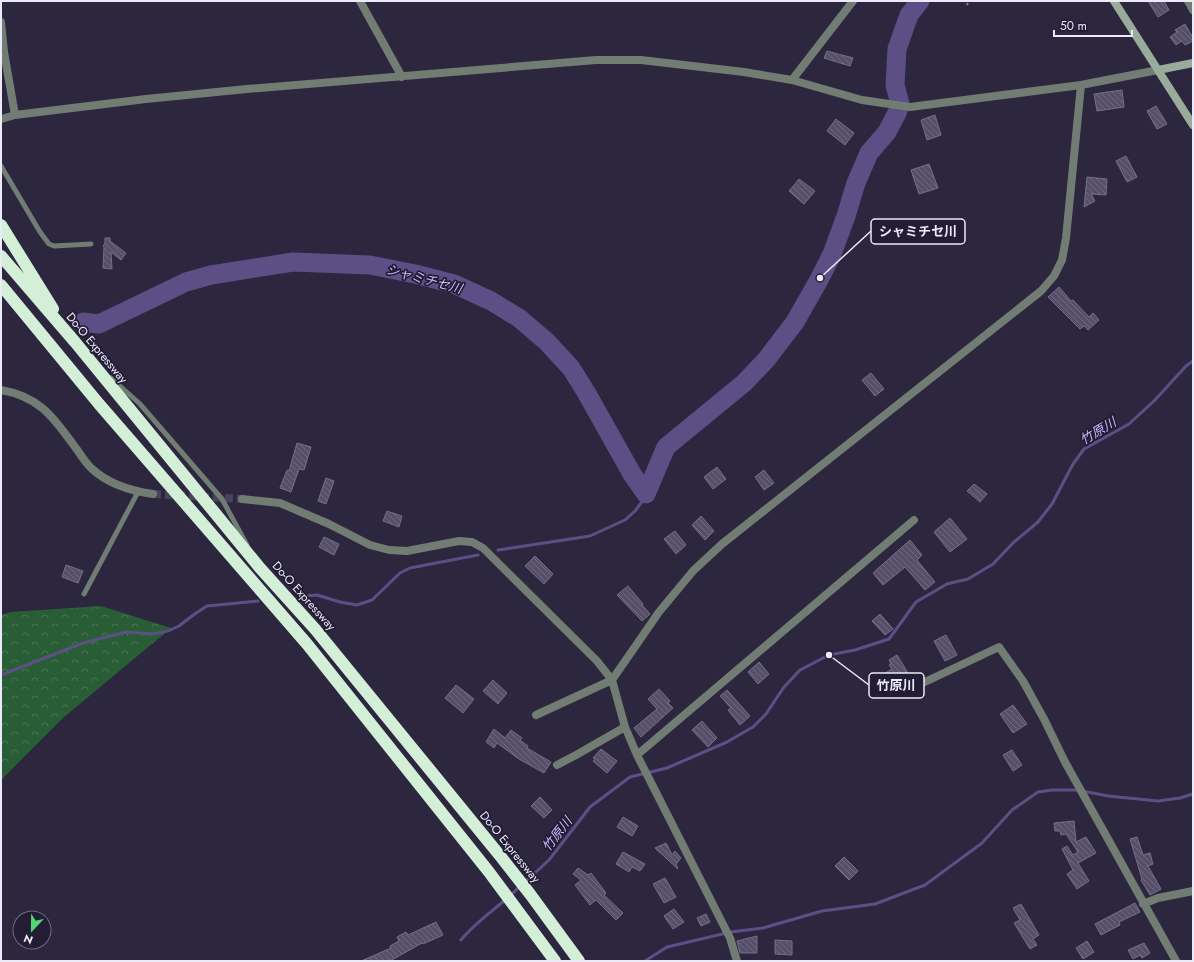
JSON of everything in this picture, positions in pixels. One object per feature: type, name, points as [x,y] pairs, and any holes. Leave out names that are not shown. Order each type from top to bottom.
[{"type":"highway","points":[[1,225],[75,342]]},
{"type":"highway","name":"Do-O Expressway","points":[[1,256],[75,342],[260,568],[315,629],[530,894],[579,961]]},
{"type":"highway","points":[[1,285],[100,404],[307,644],[489,872],[555,961]]},
{"type":"highway","points":[[1,295],[100,404]]},
{"type":"main road","points":[[1114,1],[1193,125]]},
{"type":"main road","points":[[1158,70],[1193,63]]},
{"type":"street","points":[[360,1],[402,76]]},
{"type":"street","points":[[792,80],[853,1]]},
{"type":"street","points":[[1188,1],[1193,10]]},
{"type":"street","points":[[1,22],[4,52],[15,115]]},
{"type":"street","points":[[1,119],[15,115],[146,99],[563,61],[640,60],[744,72],[792,80],[862,100],[910,107],[1081,85],[1158,70]]},
{"type":"street","points":[[536,715],[612,680],[659,612],[693,571],[722,544],[1041,291],[1054,276],[1062,260],[1066,238],[1081,85]]},
{"type":"street","points":[[1,390],[21,395],[36,402],[50,414],[91,468],[113,484],[138,492],[153,494]]},
{"type":"street","points":[[242,499],[280,503],[329,524],[370,545],[389,550],[407,551],[459,542],[472,542],[483,548],[597,661],[612,680],[625,727],[637,755],[730,938],[737,961]]},
{"type":"street","points":[[637,755],[914,520]]},
{"type":"street","points":[[910,689],[999,647],[1023,681],[1065,762],[1176,961]]},
{"type":"street","points":[[557,765],[625,727]]},
{"type":"street","points":[[1143,904],[1158,898],[1193,891]]},
{"type":"lane","points":[[1,166],[40,232],[49,244],[54,246],[91,244]]},
{"type":"lane","points":[[84,594],[138,492]]},
{"type":"path","points":[[967,5],[969,1]]},
{"type":"green space","points":[[101,606],[171,628],[63,718],[1,780],[1,615],[11,612]]},
{"type":"building","points":[[1148,1],[1164,1],[1169,10],[1158,17]]},
{"type":"building","points":[[1185,24],[1193,38],[1193,41],[1185,45],[1182,41],[1176,45],[1170,37],[1177,32],[1175,30]]},
{"type":"building","points":[[827,51],[853,58],[850,66],[824,58]]},
{"type":"building","points":[[1122,90],[1124,107],[1097,111],[1094,94]]},
{"type":"building","points":[[1156,106],[1167,124],[1157,129],[1147,111]]},
{"type":"building","points":[[935,115],[941,135],[927,140],[921,120]]},
{"type":"building","points":[[836,119],[854,133],[845,145],[827,131]]},
{"type":"building","points":[[1126,156],[1137,177],[1127,182],[1116,161]]},
{"type":"building","points":[[929,164],[938,188],[919,194],[911,170]]},
{"type":"building","points":[[1087,177],[1107,179],[1106,195],[1091,194],[1095,201],[1084,207]]},
{"type":"building","points":[[799,179],[815,191],[804,204],[789,191]]},
{"type":"building","points":[[105,238],[110,238],[110,241],[126,253],[121,260],[111,252],[112,269],[103,268],[103,246],[105,243]]},
{"type":"building","points":[[1059,287],[1071,301],[1073,300],[1089,317],[1093,313],[1099,320],[1088,330],[1084,326],[1080,329],[1048,297]]},
{"type":"building","points":[[871,373],[884,389],[875,396],[862,380]]},
{"type":"building","points":[[297,443],[311,447],[304,470],[299,469],[291,492],[280,488],[287,470],[289,471]]},
{"type":"building","points":[[717,467],[726,479],[713,489],[704,477]]},
{"type":"building","points":[[764,470],[774,483],[764,490],[755,477]]},
{"type":"building","points":[[326,478],[334,481],[326,504],[318,501]]},
{"type":"building","points":[[974,484],[987,494],[980,502],[967,491]]},
{"type":"building","points":[[387,511],[402,516],[399,527],[383,521]]},
{"type":"building","points":[[701,516],[714,531],[705,540],[692,525]]},
{"type":"building","points":[[950,518],[967,539],[950,552],[934,532]]},
{"type":"building","points":[[675,531],[686,545],[676,554],[664,539]]},
{"type":"building","points":[[324,537],[339,544],[334,555],[319,547]]},
{"type":"building","points":[[910,540],[922,555],[917,560],[935,582],[925,590],[905,567],[883,585],[873,573]]},
{"type":"building","points":[[535,556],[553,574],[544,584],[525,566]]},
{"type":"building","points":[[66,565],[83,571],[78,583],[62,577]]},
{"type":"building","points":[[628,586],[650,614],[642,621],[617,595]]},
{"type":"building","points":[[880,614],[893,629],[885,635],[872,621]]},
{"type":"building","points":[[946,635],[957,655],[945,661],[934,641]]},
{"type":"building","points":[[897,655],[908,673],[890,684],[884,674],[892,669],[889,665],[891,664],[889,660]]},
{"type":"building","points":[[759,662],[769,674],[758,684],[748,672]]},
{"type":"building","points":[[493,680],[507,693],[498,704],[483,691]]},
{"type":"building","points":[[456,685],[474,699],[463,713],[445,698]]},
{"type":"building","points":[[659,689],[670,701],[668,703],[673,708],[641,737],[634,728],[657,709],[648,699]]},
{"type":"building","points":[[727,690],[750,716],[740,725],[728,710],[731,708],[720,696]]},
{"type":"building","points":[[1013,705],[1027,724],[1013,733],[1000,714]]},
{"type":"building","points":[[702,721],[717,738],[708,747],[692,730]]},
{"type":"building","points":[[494,729],[505,738],[511,730],[522,738],[520,740],[528,746],[527,748],[551,762],[544,773],[519,759],[497,743],[494,748],[486,742]]},
{"type":"building","points":[[601,749],[617,761],[607,773],[593,761],[595,759],[593,758]]},
{"type":"building","points":[[1012,750],[1022,765],[1013,771],[1003,755]]},
{"type":"building","points":[[540,797],[552,810],[544,818],[531,806]]},
{"type":"building","points":[[623,817],[638,826],[632,836],[617,827]]},
{"type":"building","points":[[1074,821],[1076,842],[1086,837],[1096,853],[1078,863],[1089,881],[1077,889],[1067,874],[1073,870],[1062,849],[1067,846],[1073,855],[1078,852],[1066,834],[1061,835],[1060,831],[1055,831],[1054,823]]},
{"type":"building","points":[[1137,837],[1143,855],[1150,853],[1153,864],[1148,866],[1161,889],[1150,895],[1141,880],[1142,879],[1130,839]]},
{"type":"building","points":[[666,843],[672,855],[675,851],[681,858],[676,864],[678,869],[655,848]]},
{"type":"building","points":[[623,852],[645,864],[640,871],[632,867],[629,872],[616,864]]},
{"type":"building","points":[[844,857],[858,871],[849,880],[835,866]]},
{"type":"building","points":[[578,868],[588,875],[591,873],[606,893],[604,895],[623,913],[616,920],[596,900],[590,905],[575,885],[581,880],[573,874]]},
{"type":"building","points":[[665,878],[676,897],[664,903],[653,884]]},
{"type":"building","points":[[1135,903],[1140,912],[1119,922],[1120,925],[1101,935],[1095,924]]},
{"type":"building","points":[[1021,904],[1039,935],[1033,939],[1037,945],[1030,949],[1014,923],[1020,920],[1013,908]]},
{"type":"building","points":[[674,909],[684,922],[673,929],[664,916]]},
{"type":"building","points":[[706,914],[710,922],[701,926],[697,918]]},
{"type":"building","points":[[436,922],[443,935],[423,944],[422,943],[390,961],[361,961],[391,948],[390,946],[399,941],[397,937],[406,932],[408,935]]},
{"type":"building","points":[[757,936],[757,953],[740,953],[737,941]]},
{"type":"building","points":[[775,940],[792,941],[792,955],[775,954]]},
{"type":"building","points":[[1087,941],[1094,952],[1083,959],[1076,948]]},
{"type":"building","points":[[1144,943],[1150,953],[1142,958],[1140,955],[1133,959],[1128,950]]},
{"type":"waterway","name":"シャミチセ川","points":[[646,494],[666,447],[744,383],[766,360],[795,322],[820,278],[832,254],[856,183],[869,153],[887,132],[897,113],[900,104],[895,85],[897,49],[909,15],[920,1]]},
{"type":"waterway","name":"シャミチセ川","points":[[83,322],[99,324],[186,282],[211,275],[293,262],[370,265],[454,284],[491,301],[519,318],[547,342],[571,368],[632,474],[646,494]]},
{"type":"waterway","name":"竹原川","points":[[524,883],[549,860],[590,807],[630,777],[667,768],[727,742],[753,727],[766,714],[784,687],[800,670],[829,655],[855,650],[889,639],[916,602],[947,584],[968,579],[993,564],[1014,542],[1038,522],[1052,504],[1073,464],[1084,449],[1129,424],[1155,400],[1186,366],[1193,361]]},
{"type":"waterway","points":[[498,550],[590,536],[625,520],[635,511],[646,494]]},
{"type":"waterway","points":[[305,596],[317,595],[340,602],[357,605],[372,600],[400,573],[410,568],[478,555]]},
{"type":"waterway","points":[[1,675],[83,643],[126,632],[152,634],[168,631],[179,626],[207,606],[258,601]]},
{"type":"waterway","points":[[645,961],[667,947],[731,932],[763,928],[822,911],[875,904],[925,885],[982,843],[1012,810],[1038,792],[1052,790],[1077,790],[1108,796],[1158,801],[1180,798],[1193,794]]},
{"type":"waterway","name":"竹原川","points":[[511,895],[520,886]]},
{"type":"waterway","name":"竹原川","points":[[461,940],[476,924],[505,900]]},
{"type":"tunnel","points":[[153,494],[242,499]]},
{"type":"place","name":"シャミチセ川","points":[[820,278]]},
{"type":"place","name":"竹原川","points":[[829,655]]}]
